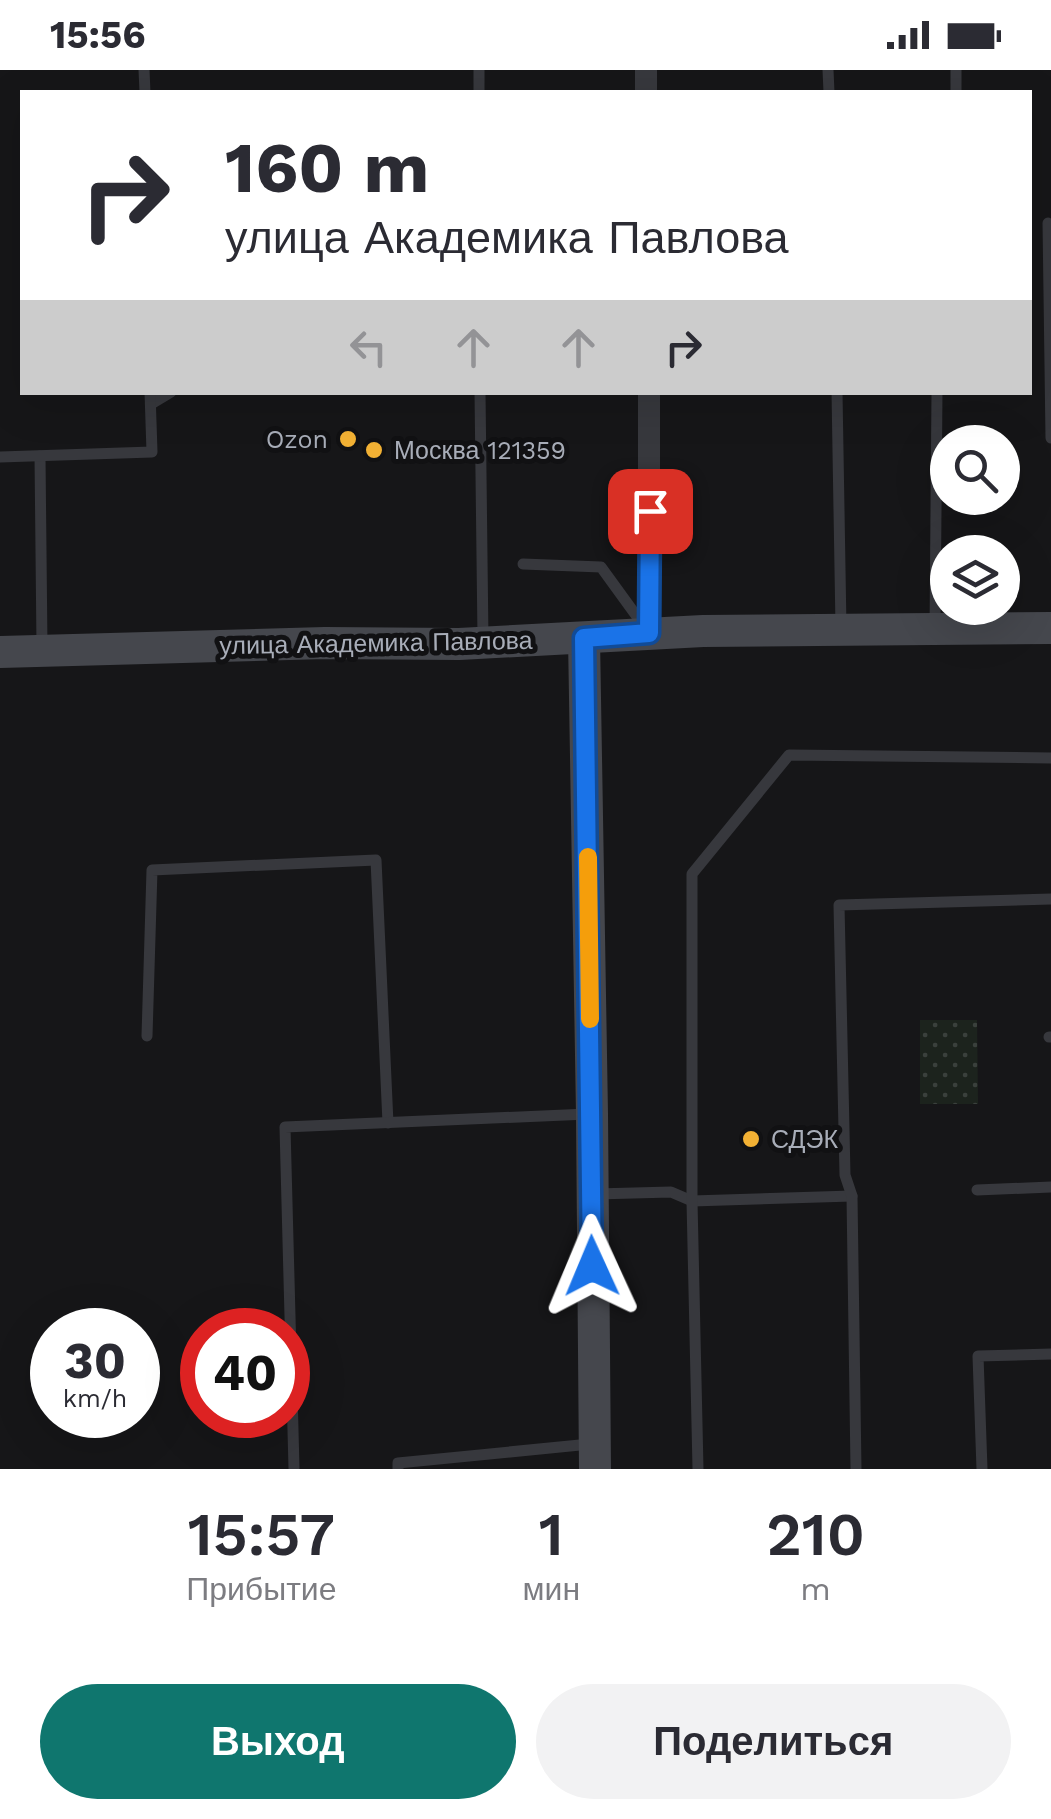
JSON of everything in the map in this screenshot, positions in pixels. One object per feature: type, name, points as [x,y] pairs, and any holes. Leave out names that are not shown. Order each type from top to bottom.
[{"type":"street","points":[[648,395],[649,633]]},
{"type":"street","name":"улица Академика Павлова","points":[[0,652],[483,643],[649,633],[1051,628]]},
{"type":"street","points":[[584,638],[595,1456]]},
{"type":"lane","points":[[1048,223],[1051,438]]},
{"type":"lane","points":[[480,395],[483,643]]},
{"type":"lane","points":[[837,395],[841,630]]},
{"type":"lane","points":[[936,630],[937,395]]},
{"type":"lane","points":[[0,457],[152,452],[151,398]]},
{"type":"lane","points":[[40,456],[42,652]]},
{"type":"lane","points":[[523,564],[601,567],[649,633]]},
{"type":"lane","points":[[698,1469],[692,1201],[692,874],[790,755],[1051,758]]},
{"type":"lane","points":[[147,1036],[152,870],[376,860],[388,1123]]},
{"type":"lane","points":[[856,1469],[852,1196],[844,1175],[838,904],[1051,899]]},
{"type":"lane","points":[[294,1468],[284,1127],[592,1114]]},
{"type":"lane","points":[[977,1190],[1051,1187]]},
{"type":"lane","points":[[592,1194],[671,1192],[692,1201],[852,1196]]},
{"type":"lane","points":[[982,1469],[978,1356],[1051,1354]]},
{"type":"lane","points":[[398,1469],[398,1463],[595,1456]]},
{"type":"shaded area","points":[[920,1020],[977,1020],[978,1104],[920,1104]]},
{"type":"slow traffic","points":[[588,857],[590,1019]]},
{"type":"place","name":"Ozon","points":[[348,439]]},
{"type":"place","name":"Москва 121359","points":[[374,450]]},
{"type":"place","name":"СДЭК","points":[[751,1139]]},
{"type":"route","points":[[592,1266],[584,638],[649,633],[650,511]]}]
